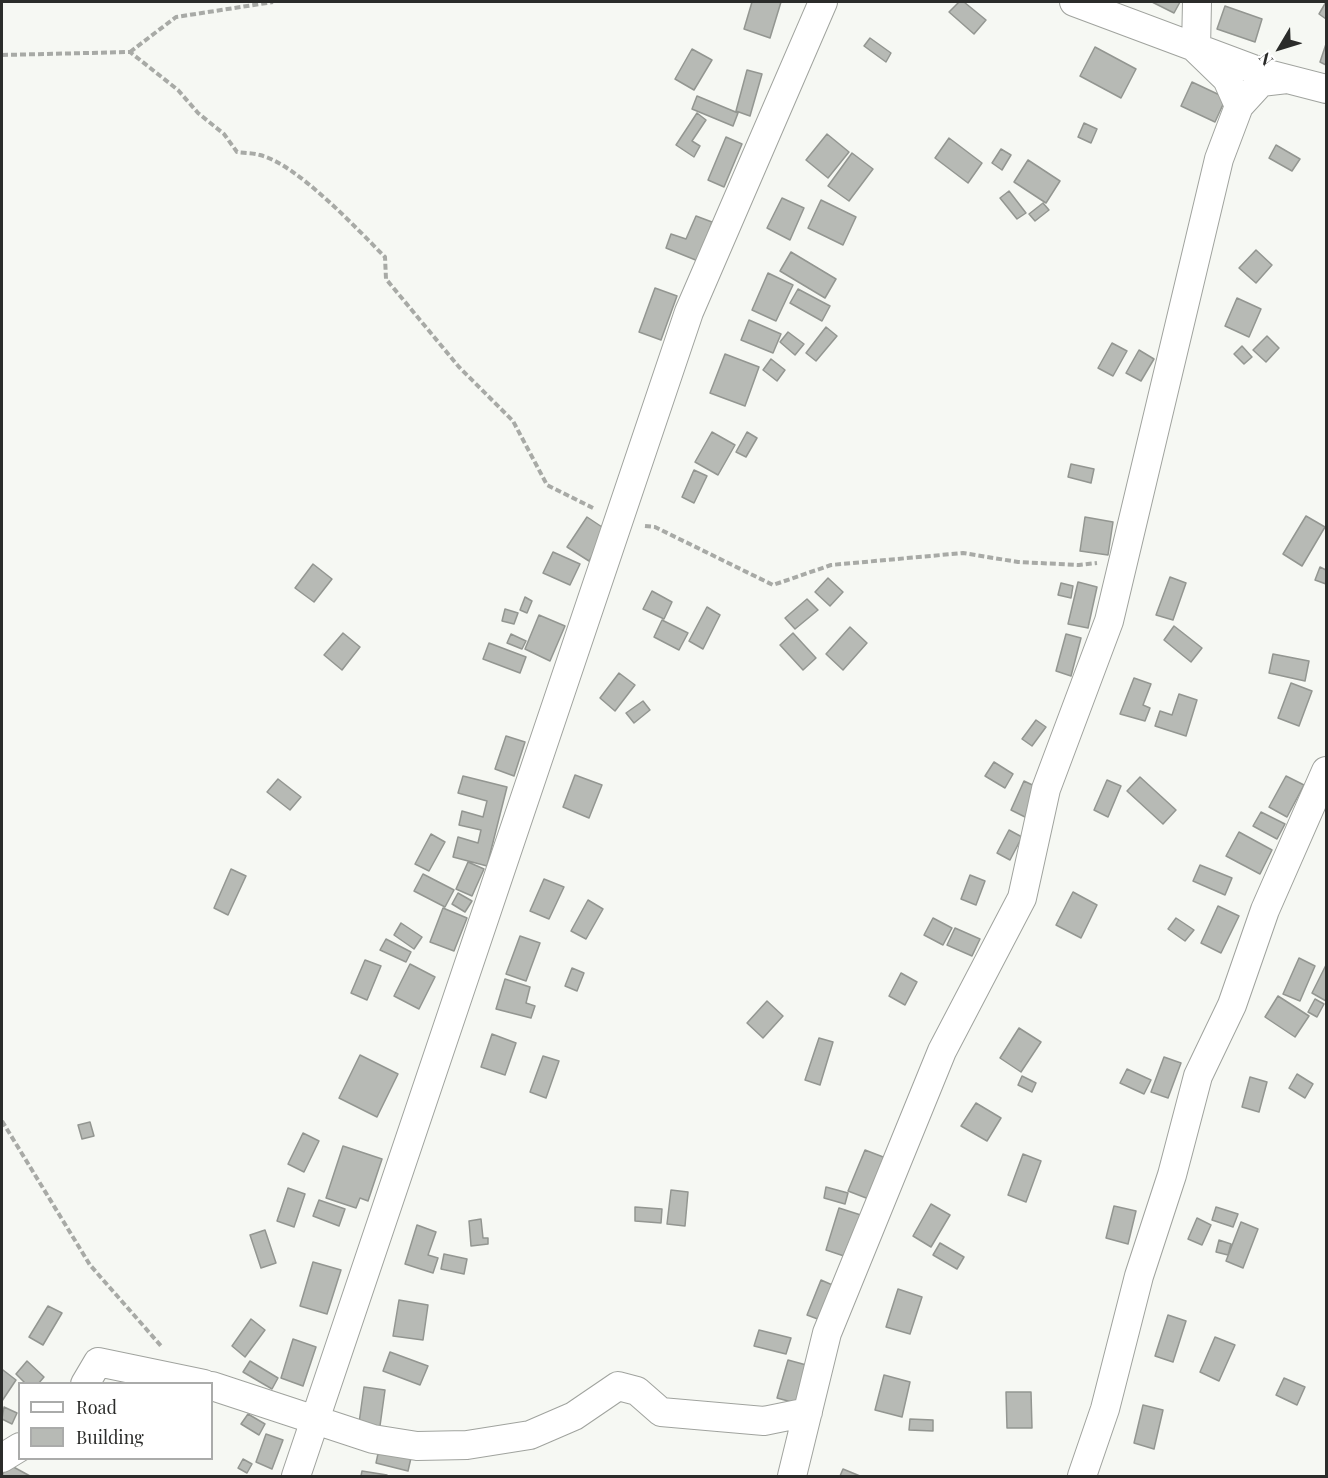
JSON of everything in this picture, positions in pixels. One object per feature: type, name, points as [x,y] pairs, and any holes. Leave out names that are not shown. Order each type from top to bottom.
[{"type":"street","points":[[296,1476],[689,312],[823,2]]},
{"type":"street","points":[[1074,2],[1196,49],[1287,79],[1326,89]]},
{"type":"street","points":[[1197,2],[1196,49],[1227,80],[1239,106]]},
{"type":"street","points":[[792,1476],[827,1333],[938,1062],[1022,898],[1046,789],[1109,621],[1219,159],[1239,106],[1261,81],[1287,79]]},
{"type":"street","points":[[1082,1476],[1105,1409],[1138,1276],[1172,1175],[1198,1076],[1232,1005],[1265,910],[1326,771]]},
{"type":"street","points":[[86,1382],[98,1362],[199,1382]]},
{"type":"street","points":[[213,1386],[373,1439],[417,1446],[467,1445],[530,1435],[574,1416],[618,1386],[637,1391],[661,1412],[764,1420],[808,1412]]},
{"type":"street","points":[[2,1458],[18,1448]]},
{"type":"path","points":[[2,55],[130,52],[176,17],[273,2]]},
{"type":"path","points":[[130,52],[178,90],[198,113],[224,134],[237,152],[262,155],[301,178],[337,209],[385,257],[386,279],[440,344],[513,421],[547,484],[619,522],[654,527],[773,585],[831,565],[963,553],[1018,562],[1079,565],[1124,559]]},
{"type":"path","points":[[2,1121],[90,1265],[164,1349]]},
{"type":"building","points":[[752,2],[781,2],[770,38],[744,29]]},
{"type":"building","points":[[959,2],[964,2],[986,20],[974,34],[949,12]]},
{"type":"building","points":[[1152,2],[1180,2],[1174,13]]},
{"type":"building","points":[[1326,2],[1326,19],[1319,14]]},
{"type":"building","points":[[1225,6],[1262,19],[1255,42],[1217,29]]},
{"type":"building","points":[[870,38],[891,53],[886,62],[864,46]]},
{"type":"building","points":[[1326,44],[1326,65],[1320,62]]},
{"type":"building","points":[[1095,47],[1136,69],[1121,98],[1080,76]]},
{"type":"building","points":[[692,49],[712,60],[694,90],[675,79]]},
{"type":"building","points":[[747,70],[762,74],[750,116],[736,111]]},
{"type":"building","points":[[1192,82],[1226,98],[1215,122],[1181,106]]},
{"type":"building","points":[[697,96],[738,113],[733,126],[692,109]]},
{"type":"building","points":[[697,113],[706,120],[692,141],[700,146],[694,157],[676,145]]},
{"type":"building","points":[[1084,123],[1097,129],[1091,143],[1078,137]]},
{"type":"building","points":[[827,134],[849,152],[828,178],[806,160]]},
{"type":"building","points":[[726,137],[742,144],[724,187],[708,180]]},
{"type":"building","points":[[949,138],[982,163],[968,183],[935,158]]},
{"type":"building","points":[[1276,145],[1300,159],[1292,171],[1269,158]]},
{"type":"building","points":[[1001,149],[1011,155],[1002,170],[992,163]]},
{"type":"building","points":[[852,153],[873,169],[849,201],[828,186]]},
{"type":"building","points":[[1028,160],[1060,181],[1046,203],[1014,182]]},
{"type":"building","points":[[1009,191],[1026,213],[1017,219],[1000,198]]},
{"type":"building","points":[[782,198],[804,208],[790,240],[767,228]]},
{"type":"building","points":[[821,200],[856,217],[843,245],[808,228]]},
{"type":"building","points":[[1043,203],[1049,210],[1035,221],[1029,214]]},
{"type":"building","points":[[696,216],[712,222],[698,261],[666,248],[671,234],[686,239]]},
{"type":"building","points":[[1256,250],[1272,265],[1256,283],[1239,268]]},
{"type":"building","points":[[791,252],[836,279],[825,298],[780,271]]},
{"type":"building","points":[[768,273],[793,285],[776,321],[752,310]]},
{"type":"building","points":[[655,288],[677,296],[661,340],[639,332]]},
{"type":"building","points":[[798,289],[830,306],[822,321],[790,303]]},
{"type":"building","points":[[1237,298],[1261,309],[1249,337],[1225,326]]},
{"type":"building","points":[[749,320],[781,334],[773,353],[741,340]]},
{"type":"building","points":[[826,327],[837,336],[816,361],[806,353]]},
{"type":"building","points":[[788,332],[804,344],[795,355],[780,342]]},
{"type":"building","points":[[1267,336],[1279,348],[1266,362],[1253,350]]},
{"type":"building","points":[[1112,343],[1127,351],[1113,376],[1098,368]]},
{"type":"building","points":[[1242,346],[1252,357],[1244,364],[1234,354]]},
{"type":"building","points":[[1139,350],[1154,359],[1141,381],[1126,373]]},
{"type":"building","points":[[725,354],[759,367],[745,406],[710,393]]},
{"type":"building","points":[[771,359],[785,370],[777,381],[763,370]]},
{"type":"building","points":[[712,432],[735,445],[718,475],[695,462]]},
{"type":"building","points":[[747,432],[757,438],[746,457],[736,452]]},
{"type":"building","points":[[1071,464],[1094,469],[1091,483],[1068,477]]},
{"type":"building","points":[[694,470],[707,476],[694,503],[682,497]]},
{"type":"building","points":[[1306,516],[1325,527],[1302,566],[1283,554]]},
{"type":"building","points":[[587,517],[608,531],[589,561],[567,547]]},
{"type":"building","points":[[1085,517],[1113,522],[1108,555],[1080,551]]},
{"type":"building","points":[[553,552],[580,564],[570,585],[543,573]]},
{"type":"building","points":[[313,564],[332,579],[314,602],[295,588]]},
{"type":"building","points":[[1320,567],[1326,570],[1326,584],[1315,580]]},
{"type":"building","points":[[1170,577],[1186,583],[1173,620],[1156,615]]},
{"type":"building","points":[[828,578],[843,592],[830,606],[815,592]]},
{"type":"building","points":[[1078,582],[1097,587],[1088,628],[1068,624]]},
{"type":"building","points":[[1061,583],[1073,586],[1071,598],[1058,595]]},
{"type":"building","points":[[652,591],[672,602],[664,619],[643,609]]},
{"type":"building","points":[[525,597],[532,601],[527,613],[520,610]]},
{"type":"building","points":[[807,599],[818,610],[795,629],[785,618]]},
{"type":"building","points":[[707,607],[720,615],[703,649],[689,641]]},
{"type":"building","points":[[505,609],[518,613],[514,624],[502,621]]},
{"type":"building","points":[[539,615],[565,626],[550,661],[525,649]]},
{"type":"building","points":[[662,620],[688,633],[679,650],[654,637]]},
{"type":"building","points":[[1174,626],[1202,648],[1191,662],[1164,640]]},
{"type":"building","points":[[850,627],[867,643],[843,670],[826,654]]},
{"type":"building","points":[[343,633],[360,647],[342,670],[324,655]]},
{"type":"building","points":[[793,633],[816,658],[803,670],[780,645]]},
{"type":"building","points":[[511,634],[526,641],[522,649],[507,643]]},
{"type":"building","points":[[1066,634],[1081,638],[1071,676],[1056,671]]},
{"type":"building","points":[[489,643],[526,657],[520,673],[483,659]]},
{"type":"building","points":[[1273,654],[1309,661],[1305,681],[1269,673]]},
{"type":"building","points":[[619,673],[635,685],[615,711],[600,698]]},
{"type":"building","points":[[1134,678],[1151,684],[1143,705],[1150,708],[1145,721],[1120,714]]},
{"type":"building","points":[[1291,683],[1312,691],[1299,726],[1278,718]]},
{"type":"building","points":[[1179,694],[1197,700],[1186,736],[1155,726],[1160,711],[1172,715]]},
{"type":"building","points":[[643,701],[650,710],[634,723],[626,713]]},
{"type":"building","points":[[1036,720],[1046,727],[1032,746],[1022,739]]},
{"type":"building","points":[[506,736],[525,742],[514,776],[495,769]]},
{"type":"building","points":[[994,762],[1013,774],[1005,788],[985,776]]},
{"type":"building","points":[[575,775],[602,785],[589,818],[563,807]]},
{"type":"building","points":[[463,776],[507,787],[487,866],[453,857],[458,837],[478,843],[481,830],[459,825],[462,811],[483,817],[487,801],[458,793]]},
{"type":"building","points":[[1286,776],[1304,785],[1287,817],[1269,807]]},
{"type":"building","points":[[1140,777],[1176,810],[1163,824],[1127,791]]},
{"type":"building","points":[[278,779],[301,797],[290,810],[267,792]]},
{"type":"building","points":[[1107,780],[1121,786],[1108,817],[1094,810]]},
{"type":"building","points":[[1024,781],[1041,789],[1027,818],[1011,810]]},
{"type":"building","points":[[1261,812],[1285,824],[1277,839],[1253,826]]},
{"type":"building","points":[[1009,830],[1022,837],[1010,860],[997,853]]},
{"type":"building","points":[[1239,832],[1272,850],[1260,874],[1226,856]]},
{"type":"building","points":[[431,834],[445,842],[429,871],[415,864]]},
{"type":"building","points":[[468,862],[484,869],[472,896],[456,889]]},
{"type":"building","points":[[1200,865],[1232,878],[1225,895],[1193,881]]},
{"type":"building","points":[[231,869],[246,876],[228,915],[214,908]]},
{"type":"building","points":[[423,874],[454,890],[445,907],[414,891]]},
{"type":"building","points":[[970,875],[985,881],[976,905],[961,899]]},
{"type":"building","points":[[544,879],[564,887],[549,919],[530,911]]},
{"type":"building","points":[[1073,892],[1097,905],[1081,938],[1056,925]]},
{"type":"building","points":[[458,893],[472,901],[465,912],[452,904]]},
{"type":"building","points":[[588,900],[603,909],[586,939],[571,931]]},
{"type":"building","points":[[1218,906],[1239,916],[1221,953],[1201,943]]},
{"type":"building","points":[[443,908],[467,918],[454,951],[430,942]]},
{"type":"building","points":[[933,918],[952,928],[943,945],[924,935]]},
{"type":"building","points":[[1176,918],[1194,930],[1185,941],[1168,929]]},
{"type":"building","points":[[401,923],[422,937],[414,949],[394,935]]},
{"type":"building","points":[[955,928],[980,939],[972,956],[947,945]]},
{"type":"building","points":[[520,936],[540,943],[526,981],[506,974]]},
{"type":"building","points":[[386,939],[411,952],[406,962],[380,950]]},
{"type":"building","points":[[1299,958],[1315,966],[1300,1001],[1283,994]]},
{"type":"building","points":[[365,960],[381,966],[367,1000],[351,993]]},
{"type":"building","points":[[410,964],[435,977],[419,1009],[394,996]]},
{"type":"building","points":[[1326,965],[1326,1001],[1312,993]]},
{"type":"building","points":[[572,968],[584,973],[577,991],[565,986]]},
{"type":"building","points":[[901,973],[917,982],[905,1005],[889,996]]},
{"type":"building","points":[[505,979],[530,987],[526,1003],[535,1006],[531,1018],[496,1009]]},
{"type":"building","points":[[1278,996],[1309,1016],[1295,1037],[1265,1017]]},
{"type":"building","points":[[1315,999],[1324,1004],[1317,1017],[1308,1012]]},
{"type":"building","points":[[767,1001],[783,1016],[763,1038],[747,1023]]},
{"type":"building","points":[[1019,1028],[1041,1042],[1021,1072],[1000,1058]]},
{"type":"building","points":[[492,1034],[516,1043],[505,1075],[481,1067]]},
{"type":"building","points":[[819,1038],[833,1042],[820,1085],[805,1080]]},
{"type":"building","points":[[360,1055],[398,1074],[377,1117],[339,1098]]},
{"type":"building","points":[[543,1056],[559,1061],[546,1098],[530,1092]]},
{"type":"building","points":[[1164,1057],[1181,1063],[1168,1098],[1151,1092]]},
{"type":"building","points":[[1127,1069],[1151,1080],[1144,1094],[1120,1083]]},
{"type":"building","points":[[1297,1074],[1313,1084],[1305,1098],[1289,1088]]},
{"type":"building","points":[[1022,1076],[1036,1083],[1032,1092],[1018,1085]]},
{"type":"building","points":[[1250,1077],[1267,1082],[1259,1112],[1242,1107]]},
{"type":"building","points":[[976,1103],[1001,1118],[987,1141],[961,1126]]},
{"type":"building","points":[[90,1122],[94,1136],[82,1139],[78,1125]]},
{"type":"building","points":[[303,1133],[319,1141],[304,1172],[288,1164]]},
{"type":"building","points":[[343,1146],[382,1159],[368,1201],[360,1198],[356,1208],[326,1198]]},
{"type":"building","points":[[865,1150],[891,1160],[874,1201],[848,1191]]},
{"type":"building","points":[[1023,1154],[1041,1161],[1026,1202],[1008,1195]]},
{"type":"building","points":[[826,1187],[848,1193],[845,1204],[824,1198]]},
{"type":"building","points":[[288,1188],[305,1194],[294,1227],[277,1221]]},
{"type":"building","points":[[671,1190],[688,1192],[685,1226],[667,1224]]},
{"type":"building","points":[[319,1200],[345,1209],[339,1226],[313,1216]]},
{"type":"building","points":[[931,1204],[950,1215],[931,1247],[913,1236]]},
{"type":"building","points":[[1114,1206],[1136,1211],[1128,1244],[1106,1238]]},
{"type":"building","points":[[635,1207],[662,1209],[661,1223],[635,1221]]},
{"type":"building","points":[[1216,1207],[1238,1214],[1233,1227],[1212,1220]]},
{"type":"building","points":[[839,1208],[867,1217],[853,1259],[826,1250]]},
{"type":"building","points":[[1197,1218],[1211,1225],[1202,1245],[1188,1239]]},
{"type":"building","points":[[481,1219],[483,1238],[488,1238],[488,1244],[471,1246],[469,1221]]},
{"type":"building","points":[[1241,1222],[1258,1229],[1243,1268],[1226,1261]]},
{"type":"building","points":[[417,1225],[436,1232],[428,1255],[438,1258],[433,1273],[405,1264]]},
{"type":"building","points":[[265,1230],[276,1263],[261,1268],[250,1235]]},
{"type":"building","points":[[1219,1240],[1231,1244],[1228,1255],[1216,1252]]},
{"type":"building","points":[[940,1243],[964,1257],[957,1269],[933,1255]]},
{"type":"building","points":[[444,1254],[467,1259],[464,1274],[441,1269]]},
{"type":"building","points":[[313,1262],[341,1270],[327,1314],[300,1306]]},
{"type":"building","points":[[821,1280],[837,1287],[823,1321],[807,1315]]},
{"type":"building","points":[[898,1289],[922,1297],[910,1334],[886,1327]]},
{"type":"building","points":[[399,1300],[428,1305],[423,1340],[393,1336]]},
{"type":"building","points":[[48,1306],[62,1313],[43,1345],[29,1337]]},
{"type":"building","points":[[1168,1315],[1186,1321],[1173,1362],[1155,1356]]},
{"type":"building","points":[[251,1319],[265,1330],[245,1357],[232,1346]]},
{"type":"building","points":[[759,1330],[791,1338],[786,1354],[754,1346]]},
{"type":"building","points":[[1215,1337],[1235,1345],[1219,1381],[1200,1372]]},
{"type":"building","points":[[293,1339],[316,1347],[303,1386],[281,1378]]},
{"type":"building","points":[[390,1352],[428,1366],[420,1385],[383,1371]]},
{"type":"building","points":[[788,1360],[810,1366],[799,1404],[777,1398]]},
{"type":"building","points":[[27,1361],[44,1377],[40,1382],[24,1382],[16,1374]]},
{"type":"building","points":[[250,1361],[278,1378],[272,1389],[243,1372]]},
{"type":"building","points":[[3,1370],[16,1380],[2,1401],[2,1372]]},
{"type":"building","points":[[884,1375],[910,1382],[902,1417],[875,1410]]},
{"type":"building","points":[[1284,1378],[1305,1387],[1297,1405],[1276,1395]]},
{"type":"building","points":[[364,1387],[385,1390],[379,1433],[358,1430]]},
{"type":"building","points":[[1006,1392],[1031,1392],[1032,1428],[1007,1428]]},
{"type":"building","points":[[1143,1405],[1163,1410],[1154,1449],[1134,1443]]},
{"type":"building","points":[[4,1407],[17,1413],[12,1424],[2,1419]]},
{"type":"building","points":[[248,1414],[265,1424],[259,1435],[241,1424]]},
{"type":"building","points":[[910,1419],[933,1420],[933,1431],[909,1430]]},
{"type":"building","points":[[266,1434],[283,1440],[272,1469],[256,1462]]},
{"type":"building","points":[[379,1449],[411,1458],[408,1471],[376,1463]]},
{"type":"building","points":[[243,1459],[252,1464],[247,1473],[238,1468]]},
{"type":"building","points":[[8,1464],[30,1476],[2,1476]]},
{"type":"building","points":[[843,1469],[860,1476],[840,1476]]},
{"type":"building","points":[[362,1471],[387,1475],[387,1476],[361,1476]]}]
